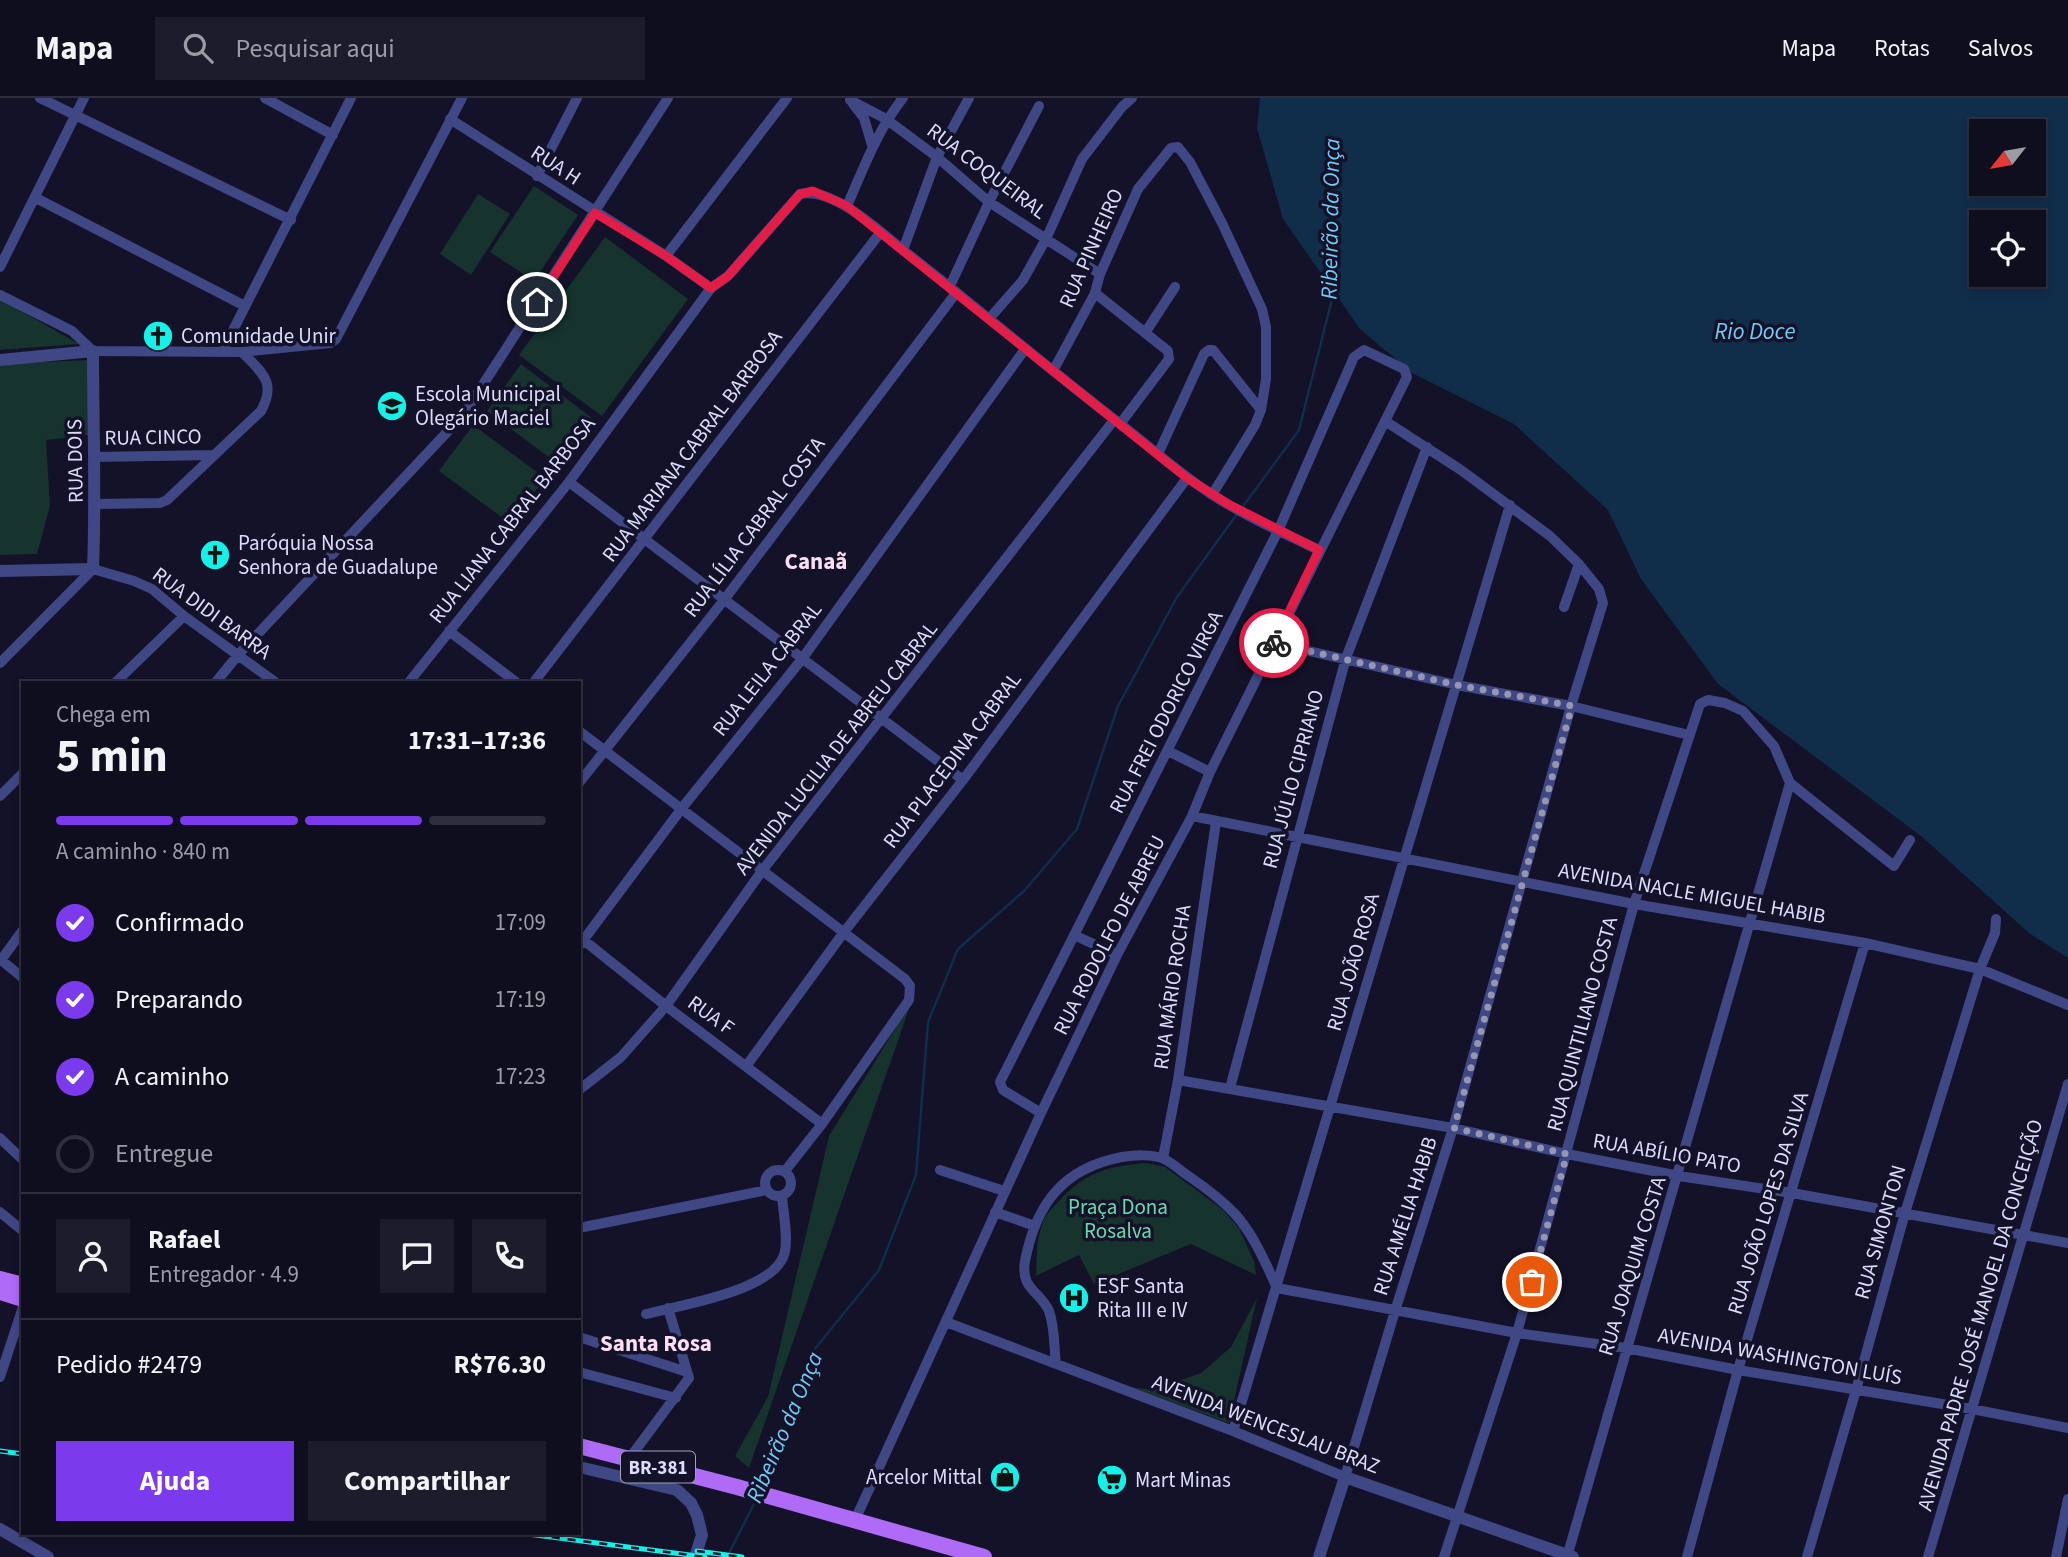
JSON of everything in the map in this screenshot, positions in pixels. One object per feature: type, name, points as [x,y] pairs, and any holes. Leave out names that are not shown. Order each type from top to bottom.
[{"type":"main road","points":[[0,1279],[21,1284]]},
{"type":"main road","points":[[0,1293],[21,1298]]},
{"type":"main road","name":"BR-381","points":[[581,1447],[737,1487],[984,1557]]},
{"type":"street","points":[[40,98],[290,220]]},
{"type":"street","points":[[0,267],[84,98]]},
{"type":"street","points":[[265,98],[333,135]]},
{"type":"street","points":[[222,352],[243,305],[290,220],[351,98]]},
{"type":"street","points":[[0,360],[93,352],[242,352],[330,343],[336,339],[462,98]]},
{"type":"street","points":[[537,176],[577,98]]},
{"type":"street","points":[[217,681],[238,655],[464,414],[668,98]]},
{"type":"street","points":[[666,256],[787,98]]},
{"type":"street","points":[[847,206],[872,145],[886,119],[903,98]]},
{"type":"street","points":[[903,250],[937,157],[969,98]]},
{"type":"street","points":[[989,319],[1023,280],[1046,239],[1083,159],[1122,107],[1132,98]]},
{"type":"street","points":[[848,99],[864,118],[872,145]]},
{"type":"street","name":"RUA COQUEIRAL","points":[[848,99],[886,119],[937,157],[989,202],[1100,274]]},
{"type":"street","name":"RUA LÍLIA CABRAL COSTA","points":[[581,780],[724,600],[953,290],[989,202],[1039,106]]},
{"type":"street","name":"RUA H","points":[[450,119],[666,256],[711,288]]},
{"type":"street","name":"RUA PINHEIRO","points":[[1053,371],[1095,293],[1100,274],[1138,189],[1174,146],[1180,148],[1190,162],[1262,309],[1266,327],[1266,379],[1261,410]]},
{"type":"street","name":"RUA LIANA CABRAL BARBOSA","points":[[410,681],[569,482],[711,288],[728,276],[800,194],[813,191],[847,206],[1187,478],[1228,504],[1319,550]]},
{"type":"street","points":[[36,198],[243,305]]},
{"type":"street","name":"RUA MARIANA CABRAL BARBOSA","points":[[535,681],[880,233]]},
{"type":"street","points":[[1095,293],[1145,333],[1175,287]]},
{"type":"street","points":[[0,295],[72,331],[83,339],[93,352]]},
{"type":"street","name":"AVENIDA LUCILIA DE ABREU CABRAL","points":[[581,1088],[621,1057],[666,1006],[762,871],[1169,359],[1168,351],[1145,333]]},
{"type":"street","name":"RUA LEILA CABRAL","points":[[581,941],[682,808],[802,659],[1025,349]]},
{"type":"street","points":[[1158,454],[1204,354],[1213,350],[1261,410],[1255,425],[1212,495]]},
{"type":"street","name":"RUA FREI ODORICO VIRGA","points":[[1041,1113],[1000,1086],[1000,1082],[1278,531],[1354,357],[1364,350],[1404,369],[1407,373]]},
{"type":"street","name":"RUA DOIS","points":[[93,352],[93,569]]},
{"type":"street","points":[[95,504],[160,503],[167,500],[261,411],[268,399],[266,378],[242,352]]},
{"type":"street","name":"RUA RODOLFO DE ABREU","points":[[855,1520],[1004,1191],[1117,954],[1192,816],[1210,772],[1407,373]]},
{"type":"street","points":[[1385,421],[1510,505],[1550,536],[1579,564],[1564,607]]},
{"type":"street","name":"RUA JÚLIO CIPRIANO","points":[[1230,1088],[1346,658],[1427,447]]},
{"type":"street","name":"RUA CINCO","points":[[93,457],[215,455]]},
{"type":"street","name":"RUA PLACEDINA CABRAL","points":[[747,1065],[844,932],[963,780],[1187,478]]},
{"type":"street","points":[[569,482],[963,780]]},
{"type":"street","name":"RUA JOÃO ROSA","points":[[1233,1431],[1510,505]]},
{"type":"street","name":"RUA AMÉLIA HABIB","points":[[1319,1557],[1454,1128],[1603,603],[1599,589],[1579,564]]},
{"type":"street","points":[[0,663],[93,569]]},
{"type":"street","name":"RUA DIDI BARRA","points":[[0,570],[93,569],[152,589],[184,616],[274,681]]},
{"type":"street","points":[[117,681],[184,616]]},
{"type":"street","points":[[449,631],[515,681]]},
{"type":"street","points":[[1274,643],[1457,685],[1572,706],[1689,735]]},
{"type":"street","name":"RUA QUINTILIANO COSTA","points":[[1444,1557],[1517,1333],[1634,904],[1700,704],[1708,700],[1725,703],[1743,711],[1774,746],[1790,783]]},
{"type":"street","points":[[581,733],[844,932],[905,979],[910,986],[909,1000],[822,1124],[785,1171]]},
{"type":"street","points":[[1168,751],[1210,772]]},
{"type":"street","points":[[0,796],[21,775]]},
{"type":"street","points":[[1790,783],[1894,866],[1910,840]]},
{"type":"street","name":"RUA JOAQUIM COSTA","points":[[1570,1556],[1626,1348],[1679,1176],[1790,783]]},
{"type":"street","name":"AVENIDA NACLE MIGUEL HABIB","points":[[1192,816],[1634,904],[1866,943],[1980,969],[2068,1005]]},
{"type":"street","name":"RUA MÁRIO ROCHA","points":[[1163,1158],[1178,1080],[1216,822]]},
{"type":"street","name":"RUA SIMONTON","points":[[1807,1557],[1905,1213],[1980,969],[1995,933],[1996,919]]},
{"type":"street","points":[[21,933],[1,960],[21,976]]},
{"type":"street","points":[[1074,935],[1117,954]]},
{"type":"street","name":"RUA F","points":[[581,941],[822,1124]]},
{"type":"street","name":"RUA JOÃO LOPES DA SILVA","points":[[1687,1557],[1738,1370],[1866,943]]},
{"type":"street","name":"RUA ABÍLIO PATO","points":[[1178,1080],[1454,1128],[1679,1176],[1792,1193],[2068,1243]]},
{"type":"street","name":"AVENIDA PADRE JOSÉ MANOEL DA CONCEIÇÃO","points":[[1928,1557],[2068,1084]]},
{"type":"street","points":[[0,1138],[21,1158]]},
{"type":"street","points":[[1056,1364],[1053,1325],[1049,1311],[1025,1280],[1024,1264],[1042,1210],[1075,1173],[1099,1162],[1135,1155],[1163,1158],[1208,1190],[1236,1215],[1261,1253],[1277,1288]]},
{"type":"street","points":[[776,1170],[785,1171],[792,1183],[789,1191],[782,1196],[773,1195],[765,1182],[769,1174],[776,1170]]},
{"type":"street","points":[[940,1170],[1004,1191]]},
{"type":"street","points":[[581,1228],[767,1189]]},
{"type":"street","points":[[646,1314],[745,1288],[779,1268],[786,1251],[782,1196]]},
{"type":"street","points":[[0,1212],[21,1229]]},
{"type":"street","points":[[995,1212],[1035,1226]]},
{"type":"street","name":"AVENIDA WASHINGTON LUÍS","points":[[1277,1288],[1517,1333],[1626,1348],[2068,1428]]},
{"type":"street","points":[[629,1459],[689,1378],[667,1308]]},
{"type":"street","points":[[0,1377],[21,1313]]},
{"type":"street","name":"AVENIDA WENCESLAU BRAZ","points":[[946,1322],[1233,1431],[1345,1477],[1570,1556]]},
{"type":"street","points":[[581,1338],[687,1372]]},
{"type":"street","points":[[581,1373],[676,1398]]},
{"type":"street","points":[[581,1467],[677,1490],[691,1503],[697,1514],[702,1535],[695,1557]]},
{"type":"street","points":[[2056,1557],[2068,1499]]},
{"type":"street","points":[[0,1529],[48,1557]]},
{"type":"green space","points":[[534,186],[578,215],[534,281],[490,252]]},
{"type":"green space","points":[[478,194],[510,214],[471,275],[440,254]]},
{"type":"green space","points":[[605,237],[688,299],[602,416],[519,355]]},
{"type":"green space","points":[[0,299],[79,344],[0,350]]},
{"type":"green space","points":[[89,360],[88,435],[46,440],[50,506],[37,554],[0,555],[0,364]]},
{"type":"green space","points":[[521,364],[592,418],[558,464],[487,411]]},
{"type":"green space","points":[[473,425],[545,478],[511,524],[439,471]]},
{"type":"green space","points":[[911,1003],[749,1468],[735,1456],[768,1397],[829,1136]]},
{"type":"green space","name":"Praça Dona Rosalva","points":[[1146,1163],[1165,1167],[1222,1209],[1239,1228],[1254,1261],[1256,1275],[1191,1244],[1094,1284],[1079,1255],[1036,1276],[1039,1234],[1046,1216],[1056,1204],[1078,1183],[1098,1172]]},
{"type":"green space","points":[[1257,1298],[1229,1423],[1131,1387],[1152,1390],[1201,1373],[1231,1347]]},
{"type":"water","name":"Rio Doce","points":[[1260,98],[2068,98],[2068,958],[2029,933],[1921,836],[1718,684],[1641,579],[1608,510],[1514,424],[1412,373],[1360,329],[1283,219],[1257,128]]},
{"type":"waterway","name":"Ribeirão da Onça","points":[[1241,509],[1299,430],[1332,299],[1332,287]]},
{"type":"waterway","name":"Ribeirão da Onça","points":[[762,1487],[792,1417],[814,1350],[879,1270],[916,1175],[928,1022],[958,949],[1024,891],[1077,829],[1118,706],[1177,597],[1237,514]]},
{"type":"waterway","name":"Ribeirão da Onça","points":[[727,1557],[756,1500]]},
{"type":"railway","points":[[0,1451],[21,1454]]},
{"type":"railway","points":[[535,1535],[705,1557]]},
{"type":"railway","points":[[697,1551],[742,1557]]},
{"type":"way so far","points":[[1274,643],[1457,685],[1572,706],[1454,1128],[1567,1154],[1532,1282]]},
{"type":"place","name":"Comunidade Unir","points":[[158,336]]},
{"type":"place","name":"Escola Municipal Olegário Maciel","points":[[392,406]]},
{"type":"place","name":"Paróquia Nossa Senhora de Guadalupe","points":[[215,555]]},
{"type":"place","name":"ESF Santa Rita III e IV","points":[[1074,1298]]},
{"type":"place","name":"Arcelor Mittal","points":[[1005,1477]]},
{"type":"place","name":"Mart Minas","points":[[1112,1480]]},
{"type":"district","name":"Canaã","points":[[816,561]]},
{"type":"district","name":"Santa Rosa","points":[[656,1343]]},
{"type":"route","points":[[537,302],[595,213],[666,256],[711,288],[728,276],[800,194],[813,191],[847,206],[1187,478],[1228,504],[1319,550],[1274,643]]}]
